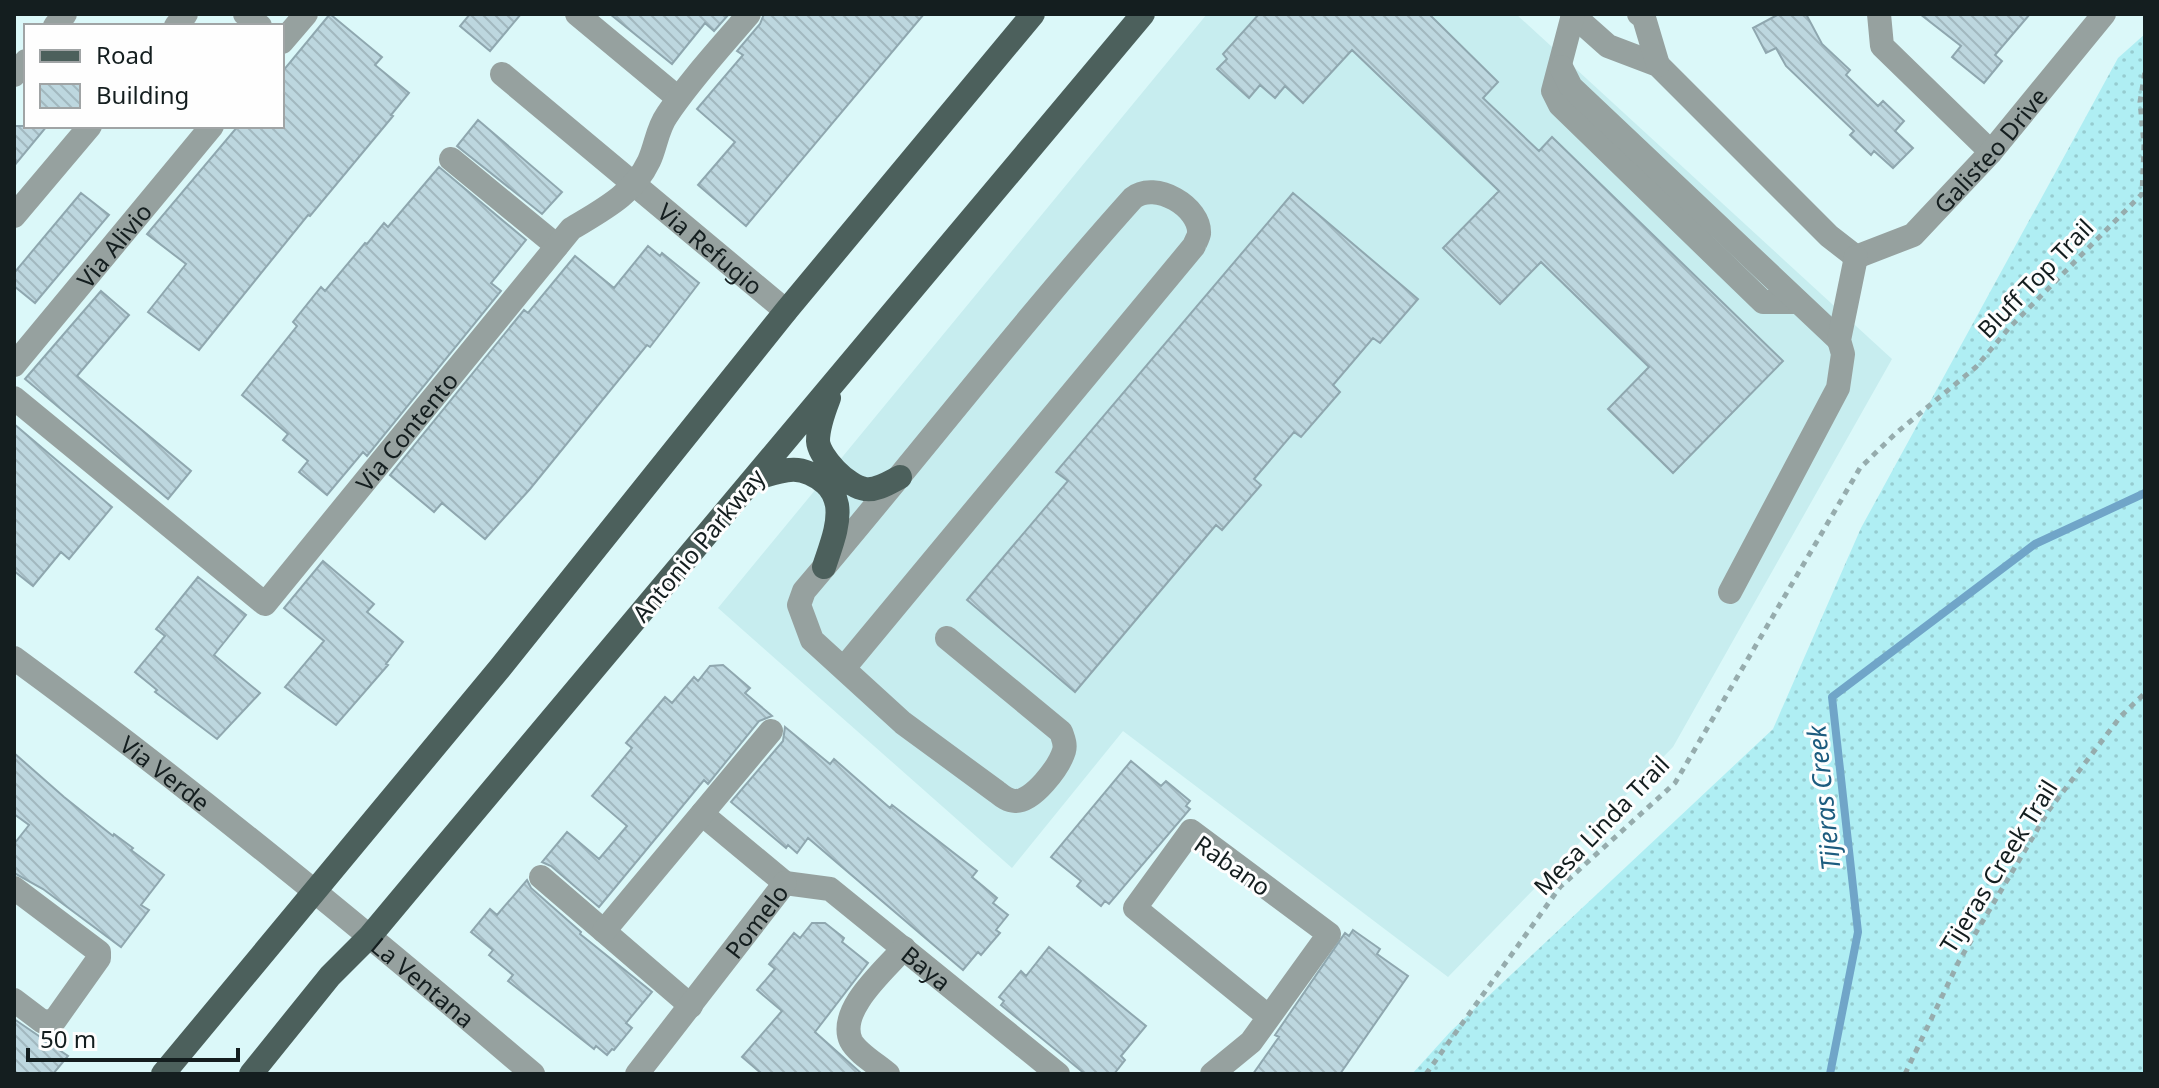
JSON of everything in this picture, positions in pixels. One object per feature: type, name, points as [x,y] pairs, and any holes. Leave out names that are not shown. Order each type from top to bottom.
[{"type":"main road","points":[[163,1074],[510,656],[786,311],[1033,14]]},
{"type":"main road","name":"Antonio Parkway","points":[[251,1074],[330,976],[370,936],[1143,14]]},
{"type":"main road","points":[[836,382],[822,416],[818,441],[821,456],[850,482],[864,489],[881,487],[900,477]]},
{"type":"main road","points":[[754,479],[802,469],[813,473],[832,490],[837,506],[836,527],[824,567]]},
{"type":"street","points":[[284,40],[306,14]]},
{"type":"street","points":[[577,14],[678,98]]},
{"type":"street","name":"Via Contento","points":[[14,398],[265,604],[571,229],[616,202],[636,185],[650,160],[661,124],[678,98],[749,14]]},
{"type":"street","points":[[1730,592],[1838,388],[1843,354],[1839,340],[1856,257],[1829,236],[1658,65],[1608,46],[1572,14],[1553,91],[1560,105],[1763,302],[1798,302],[1839,340]]},
{"type":"street","points":[[1639,14],[1644,18],[1658,65]]},
{"type":"street","points":[[1879,14],[1882,46],[1991,152]]},
{"type":"street","name":"Galisteo Drive","points":[[1856,257],[1913,235],[1991,152],[2104,14]]},
{"type":"street","name":"Via Refugio","points":[[502,74],[786,311]]},
{"type":"street","points":[[14,216],[88,128]]},
{"type":"street","name":"Via Alivio","points":[[14,365],[210,128]]},
{"type":"street","points":[[451,159],[557,246]]},
{"type":"street","points":[[844,668],[1194,246],[1199,235],[1196,223],[1174,198],[1156,191],[1141,191],[1133,198],[1076,261],[804,591],[799,605],[812,640],[903,723],[997,792],[1012,801],[1027,799],[1047,779],[1064,752],[1061,732],[947,638]]},
{"type":"street","name":"Via Verde","points":[[14,658],[122,738],[314,890]]},
{"type":"street","points":[[604,931],[771,731]]},
{"type":"street","name":"Pomelo","points":[[637,1074],[785,883],[702,814]]},
{"type":"street","name":"Rabano","points":[[1212,1074],[1251,1042],[1329,934],[1191,831],[1135,908],[1269,1017]]},
{"type":"street","points":[[541,877],[691,1006]]},
{"type":"street","name":"Baya","points":[[785,883],[830,889],[1053,1072]]},
{"type":"street","points":[[14,888],[99,952],[99,958],[55,1020],[43,1022],[14,1000]]},
{"type":"street","name":"La Ventana","points":[[314,890],[533,1074]]},
{"type":"street","points":[[888,1074],[852,1042],[847,1023],[854,1005],[904,948]]},
{"type":"path","name":"Bluff Top Trail","points":[[1860,468],[1895,434],[1976,367],[2009,328],[2142,194],[2144,145],[2140,102],[2145,71]]},
{"type":"path","name":"Mesa Linda Trail","points":[[1426,1074],[1560,887],[1675,783],[1860,468]]},
{"type":"path","name":"Tijeras Creek Trail","points":[[1905,1074],[1959,961],[2049,810],[2121,716],[2145,693]]},
{"type":"shaded area","points":[[1207,14],[1516,14],[1892,359],[1673,747],[1448,977],[1123,731],[1012,868],[718,608]]},
{"type":"shaded area","points":[[2145,34],[2145,1074],[1412,1074],[1451,1031],[1773,729],[1861,528],[2118,58]]},
{"type":"building","points":[[330,14],[382,57],[375,65],[409,93],[199,350],[148,312],[186,264],[147,234],[236,128],[284,128],[284,70]]},
{"type":"building","points":[[470,14],[521,14],[490,51],[460,26]]},
{"type":"building","points":[[610,14],[729,14],[714,31],[705,23],[672,64]]},
{"type":"building","points":[[764,14],[924,14],[746,226],[698,185],[735,142],[697,109],[743,55],[737,51],[760,24]]},
{"type":"building","points":[[1259,14],[1429,14],[1498,82],[1483,98],[1539,151],[1552,137],[1783,361],[1673,473],[1608,409],[1649,367],[1541,262],[1500,304],[1443,248],[1499,191],[1352,50],[1303,103],[1285,86],[1275,98],[1260,85],[1249,98],[1217,69],[1227,59],[1223,54]]},
{"type":"building","points":[[1779,14],[1806,14],[1822,44],[1850,70],[1846,75],[1878,106],[1883,101],[1904,121],[1895,131],[1913,148],[1893,168],[1874,151],[1871,155],[1850,135],[1854,131],[1786,66],[1776,48],[1766,53],[1753,28]]},
{"type":"building","points":[[1920,14],[2030,14],[1995,55],[2002,61],[1984,83],[1952,57],[1961,46]]},
{"type":"building","points":[[478,120],[562,192],[542,214],[457,146]]},
{"type":"building","points":[[14,126],[45,128],[14,166]]},
{"type":"building","points":[[439,167],[526,240],[491,283],[501,291],[367,456],[363,452],[327,495],[299,472],[308,461],[283,440],[288,434],[242,395],[297,326],[293,322],[321,287],[325,291],[384,223],[388,227]]},
{"type":"building","points":[[81,193],[109,215],[35,303],[14,286],[14,273]]},
{"type":"building","points":[[1293,193],[1418,299],[1380,343],[1373,338],[1333,385],[1340,392],[1301,437],[1294,432],[1254,479],[1261,485],[1222,530],[1216,525],[1075,692],[967,600],[1068,481],[1056,472]]},
{"type":"building","points":[[648,246],[660,256],[662,253],[699,283],[650,347],[647,345],[530,489],[485,539],[442,503],[434,512],[390,475],[524,310],[528,313],[575,256],[614,288]]},
{"type":"building","points":[[101,291],[129,315],[77,376],[191,471],[168,499],[25,379]]},
{"type":"building","points":[[14,424],[112,507],[69,559],[61,552],[33,586],[14,571]]},
{"type":"building","points":[[323,561],[374,604],[367,612],[403,642],[388,665],[336,725],[285,687],[324,641],[284,608]]},
{"type":"building","points":[[198,577],[246,615],[214,655],[260,693],[217,739],[155,692],[157,690],[135,672],[165,636],[156,629]]},
{"type":"building","points":[[723,665],[750,688],[745,693],[772,716],[759,721],[708,784],[704,780],[599,907],[551,866],[542,862],[567,832],[599,859],[627,826],[592,796],[632,748],[626,743],[665,697],[672,703],[694,677],[698,681],[710,666]]},
{"type":"building","points":[[785,727],[830,764],[834,759],[890,808],[892,805],[977,871],[972,877],[997,898],[993,903],[1008,915],[996,930],[1000,933],[963,970],[808,838],[797,853],[788,845],[786,848],[731,802],[783,741]]},
{"type":"building","points":[[14,753],[64,797],[164,875],[141,905],[149,910],[121,947],[43,889],[14,873],[14,844],[29,825],[14,814]]},
{"type":"building","points":[[1131,761],[1161,786],[1166,781],[1190,801],[1186,806],[1190,809],[1109,904],[1105,901],[1101,906],[1077,886],[1081,881],[1051,857]]},
{"type":"building","points":[[527,880],[531,888],[580,934],[652,992],[626,1023],[632,1028],[607,1055],[596,1046],[594,1049],[508,981],[513,975],[489,955],[493,950],[471,932],[490,909],[497,915]]},
{"type":"building","points":[[812,923],[825,923],[868,963],[815,1032],[862,1074],[762,1074],[742,1057],[782,1011],[757,990],[775,969],[769,964],[794,933],[800,938]]},
{"type":"building","points":[[1353,930],[1380,949],[1377,954],[1408,976],[1340,1074],[1253,1074],[1279,1037],[1275,1035],[1345,933],[1349,936]]},
{"type":"building","points":[[1049,947],[1146,1026],[1121,1056],[1125,1060],[1114,1074],[1085,1074],[1001,1005],[1004,1001],[999,997],[1021,971],[1026,976]]},
{"type":"building","points":[[14,1019],[68,1056],[53,1074],[14,1074]]},
{"type":"waterway","name":"Tijeras Creek","points":[[1830,1074],[1858,932],[1832,697],[2035,544],[2145,493]]}]
